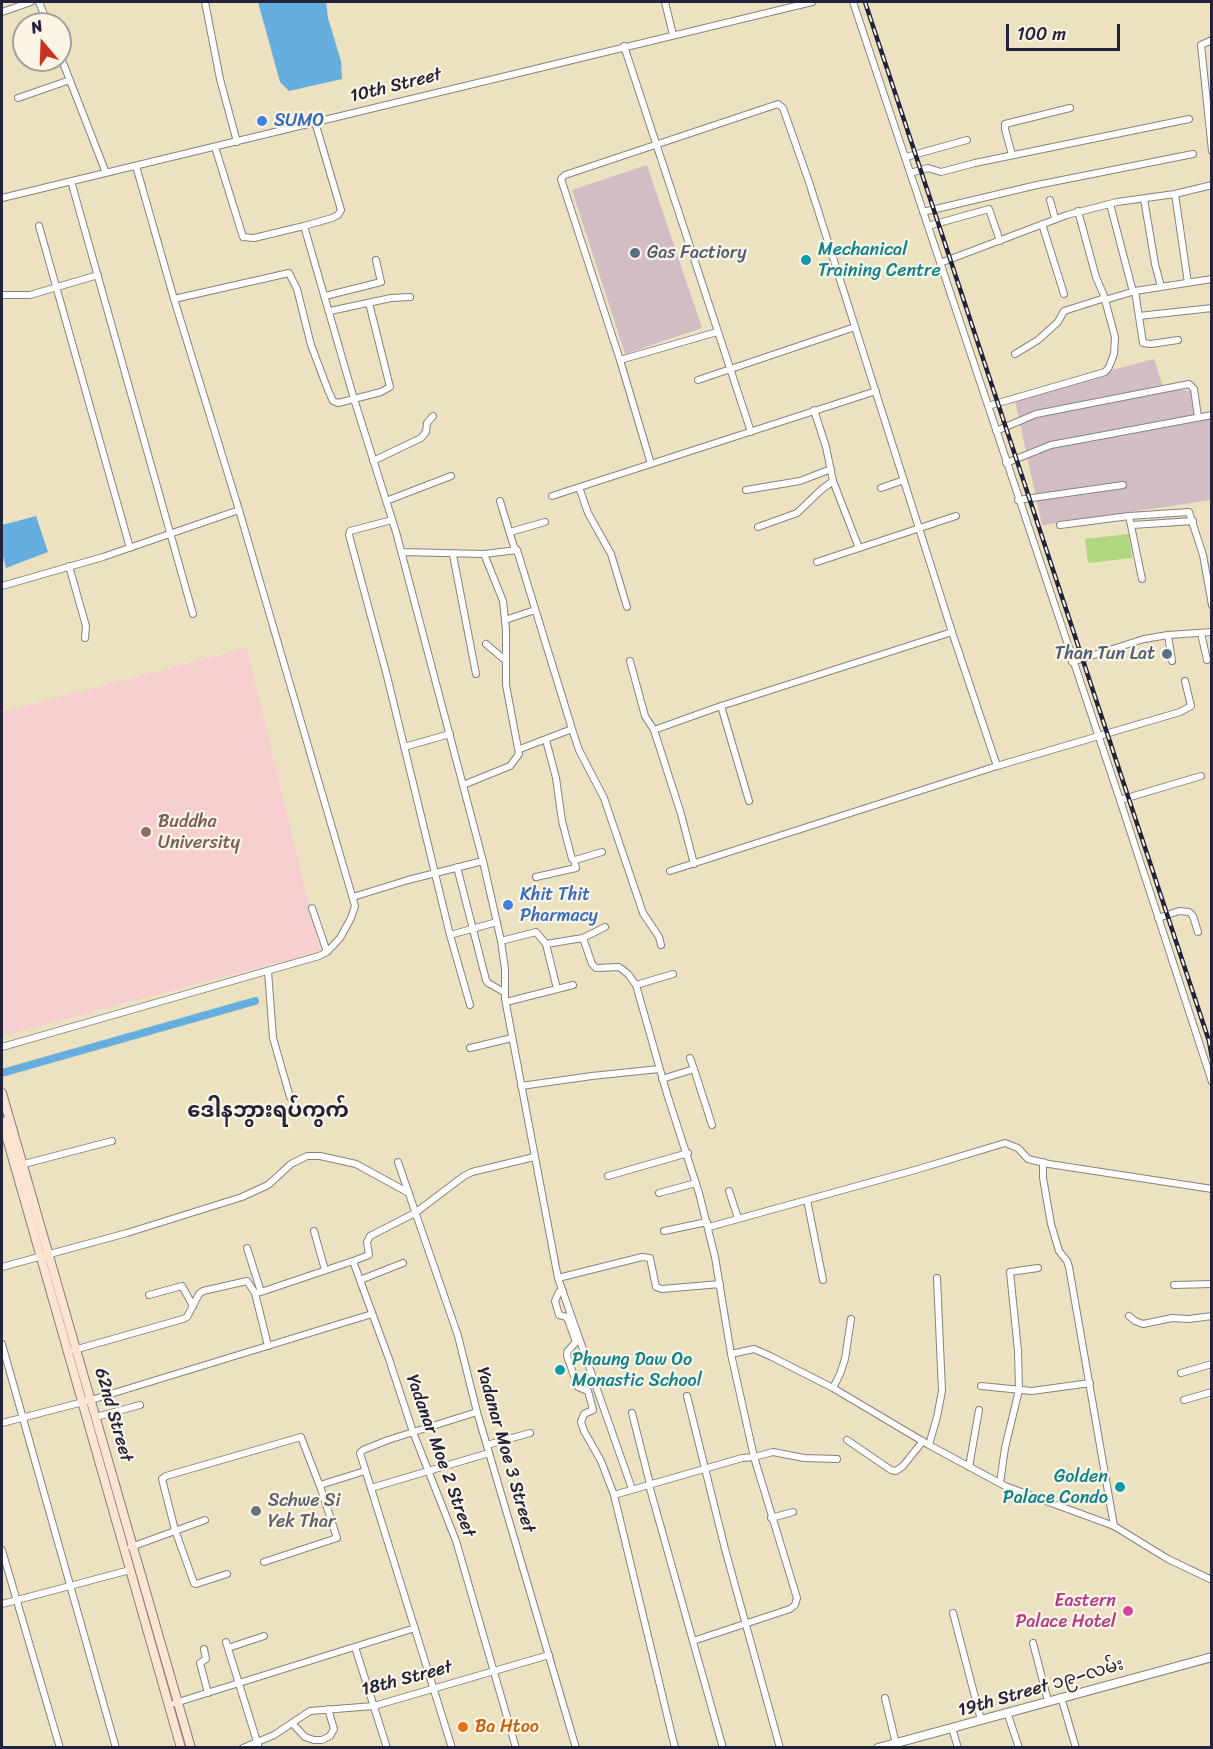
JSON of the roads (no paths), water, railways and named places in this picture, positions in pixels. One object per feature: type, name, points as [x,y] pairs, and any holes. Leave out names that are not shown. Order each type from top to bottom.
[{"type":"main road","name":"62nd Street","points":[[2,1093],[24,1164],[67,1352],[86,1401],[129,1548],[173,1704],[181,1748]]},
{"type":"main road","name":"62nd Street","points":[[2,1121],[77,1349],[86,1401],[96,1417],[129,1548],[130,1570],[173,1704],[191,1748]]},
{"type":"street","points":[[2,12],[31,2]]},
{"type":"street","points":[[205,2],[220,79],[237,142]]},
{"type":"street","points":[[665,2],[673,35]]},
{"type":"street","name":"10th Street","points":[[2,198],[812,2]]},
{"type":"street","points":[[853,2],[1212,1082]]},
{"type":"street","points":[[1212,40],[1201,45],[1212,151]]},
{"type":"street","points":[[624,46],[655,146],[751,432]]},
{"type":"street","points":[[67,72],[106,173]]},
{"type":"street","points":[[18,98],[70,80]]},
{"type":"street","points":[[651,464],[561,179],[776,104],[780,105],[809,182],[997,766]]},
{"type":"street","points":[[1012,156],[1005,124],[1070,108]]},
{"type":"street","points":[[910,173],[928,168],[941,172],[1189,119]]},
{"type":"street","points":[[215,147],[243,237],[254,238],[304,226],[332,218],[341,210],[315,122]]},
{"type":"street","points":[[906,158],[967,140]]},
{"type":"street","points":[[923,212],[1098,172],[1193,154]]},
{"type":"street","points":[[2,1047],[319,956],[336,944],[355,906],[136,166]]},
{"type":"street","points":[[71,181],[193,614]]},
{"type":"street","points":[[940,263],[1055,218],[1110,204],[1175,194],[1212,185]]},
{"type":"street","points":[[1175,194],[1188,283]]},
{"type":"street","points":[[986,198],[1000,241]]},
{"type":"street","points":[[1144,199],[1161,287]]},
{"type":"street","points":[[1050,200],[1055,218]]},
{"type":"street","points":[[1110,204],[1134,291],[1144,344],[1178,340]]},
{"type":"street","points":[[928,226],[989,209]]},
{"type":"street","points":[[988,406],[1105,372],[1109,367],[1114,354],[1115,337],[1078,212]]},
{"type":"street","points":[[1042,224],[1064,294]]},
{"type":"street","points":[[39,226],[130,548]]},
{"type":"street","points":[[304,226],[354,399],[402,552],[483,861],[501,942],[505,969],[504,992],[558,1278],[632,1489]]},
{"type":"street","points":[[325,296],[381,282],[376,260]]},
{"type":"street","points":[[174,299],[241,282],[289,273],[297,289],[311,345],[330,397],[338,403],[390,387],[369,303]]},
{"type":"street","points":[[2,295],[25,296],[98,275]]},
{"type":"street","points":[[1015,354],[1038,340],[1058,321],[1064,311],[1134,291],[1212,279]]},
{"type":"street","points":[[330,311],[391,298],[410,297]]},
{"type":"street","points":[[1139,316],[1212,308]]},
{"type":"street","points":[[698,380],[855,327]]},
{"type":"street","points":[[620,360],[717,332]]},
{"type":"street","points":[[996,431],[1036,414],[1189,384],[1194,388],[1198,417]]},
{"type":"street","points":[[552,496],[876,391]]},
{"type":"street","points":[[814,411],[833,481],[860,548]]},
{"type":"street","points":[[1006,463],[1051,445],[1212,415]]},
{"type":"street","points":[[374,461],[422,438],[426,432],[427,423],[433,416]]},
{"type":"street","points":[[747,490],[800,482],[831,469]]},
{"type":"street","points":[[386,501],[451,476]]},
{"type":"street","points":[[881,488],[904,480]]},
{"type":"street","points":[[758,527],[797,513],[820,490],[833,481]]},
{"type":"street","points":[[1018,500],[1123,485]]},
{"type":"street","points":[[579,488],[588,513],[611,554],[627,607]]},
{"type":"street","points":[[500,501],[579,750],[604,798],[643,913],[651,922],[661,945]]},
{"type":"street","points":[[2,586],[130,548],[239,510]]},
{"type":"street","points":[[1060,525],[1187,511],[1193,521],[1203,555],[1212,605]]},
{"type":"street","points":[[817,562],[956,516]]},
{"type":"street","points":[[1129,516],[1142,579]]},
{"type":"street","points":[[392,520],[349,533],[387,676],[450,935],[470,1005]]},
{"type":"street","points":[[1132,525],[1193,521]]},
{"type":"street","points":[[510,532],[545,522]]},
{"type":"street","points":[[402,552],[453,555],[517,550]]},
{"type":"street","points":[[463,785],[510,766],[518,758],[520,749],[507,693],[505,620],[501,593],[484,554]]},
{"type":"street","points":[[453,555],[476,674]]},
{"type":"street","points":[[69,566],[86,626],[85,638]]},
{"type":"street","points":[[505,620],[535,610]]},
{"type":"street","points":[[654,730],[721,706],[952,632]]},
{"type":"street","points":[[1072,662],[1125,645],[1168,635],[1212,632]]},
{"type":"street","points":[[1202,633],[1207,660]]},
{"type":"street","points":[[1168,635],[1172,661]]},
{"type":"street","points":[[486,644],[506,660]]},
{"type":"street","points":[[630,661],[645,716],[654,730],[694,864]]},
{"type":"street","points":[[670,871],[997,766],[1191,708],[1185,681]]},
{"type":"street","points":[[721,706],[749,801]]},
{"type":"street","points":[[520,749],[572,729]]},
{"type":"street","points":[[404,747],[450,734]]},
{"type":"street","points":[[536,877],[576,868],[562,821],[556,778],[546,740]]},
{"type":"street","points":[[1120,800],[1201,776]]},
{"type":"street","points":[[574,860],[603,852]]},
{"type":"street","points":[[353,897],[483,861]]},
{"type":"street","points":[[457,867],[486,980],[504,992]]},
{"type":"street","points":[[312,908],[327,952]]},
{"type":"street","points":[[1158,918],[1179,911],[1189,912],[1193,916],[1198,932]]},
{"type":"street","points":[[450,935],[497,922]]},
{"type":"street","points":[[546,944],[584,938],[605,927]]},
{"type":"street","points":[[501,942],[536,932],[546,944],[558,988]]},
{"type":"street","points":[[584,938],[596,968],[619,967],[636,985],[662,1079],[688,1153],[708,1224],[731,1354],[754,1457],[797,1598],[795,1605],[790,1609],[693,1641]]},
{"type":"street","points":[[268,971],[273,1038],[290,1097]]},
{"type":"street","points":[[636,985],[674,974]]},
{"type":"street","points":[[506,1002],[573,985]]},
{"type":"street","points":[[470,1048],[512,1038]]},
{"type":"street","points":[[690,1058],[712,1125]]},
{"type":"street","points":[[521,1086],[659,1069]]},
{"type":"street","points":[[662,1079],[694,1069]]},
{"type":"street","points":[[24,1164],[112,1141]]},
{"type":"street","points":[[664,1231],[738,1218],[807,1200],[997,1144],[1013,1144],[1028,1159],[1212,1189]]},
{"type":"street","points":[[608,1176],[688,1153]]},
{"type":"street","points":[[2,1267],[253,1193],[268,1185],[297,1160],[307,1156],[320,1156],[356,1164],[409,1193]]},
{"type":"street","points":[[258,1293],[369,1255],[367,1242],[370,1236],[415,1213],[472,1172],[534,1157]]},
{"type":"street","name":"Yadanar Moe 3 Street","points":[[398,1162],[458,1336],[489,1454],[576,1748]]},
{"type":"street","points":[[1043,1162],[1043,1178],[1051,1224],[1059,1251],[1069,1267],[1114,1526]]},
{"type":"street","points":[[659,1193],[696,1183]]},
{"type":"street","points":[[729,1191],[738,1218]]},
{"type":"street","points":[[807,1200],[823,1280]]},
{"type":"street","points":[[314,1231],[324,1270]]},
{"type":"street","points":[[247,1248],[268,1346]]},
{"type":"street","points":[[558,1278],[642,1257],[650,1258],[656,1287],[720,1284]]},
{"type":"street","name":"Yadanar Moe 2 Street","points":[[353,1261],[413,1432],[456,1541],[516,1748]]},
{"type":"street","points":[[360,1280],[403,1263]]},
{"type":"street","points":[[1000,1483],[1005,1448],[1019,1390],[1018,1350],[1010,1272],[1038,1268]]},
{"type":"street","points":[[847,1440],[896,1471],[926,1443],[937,1417],[942,1391],[937,1278]]},
{"type":"street","points":[[67,1352],[183,1319],[199,1293],[203,1291],[247,1281],[258,1293]]},
{"type":"street","points":[[1174,1285],[1212,1284]]},
{"type":"street","points":[[149,1295],[182,1286],[193,1306]]},
{"type":"street","points":[[563,1291],[559,1292],[555,1301],[559,1315],[567,1317],[576,1342],[567,1352],[567,1356],[578,1387],[588,1391],[594,1410],[584,1414],[581,1422],[601,1461],[614,1495],[675,1748]]},
{"type":"street","points":[[2,1424],[86,1401],[372,1314]]},
{"type":"street","points":[[1129,1316],[1143,1324],[1173,1318],[1189,1319],[1212,1316]]},
{"type":"street","points":[[833,1388],[845,1359],[851,1319]]},
{"type":"street","points":[[2,1348],[116,1748]]},
{"type":"street","points":[[731,1354],[749,1350],[759,1351],[833,1388],[926,1443],[1000,1483],[1114,1526],[1168,1559],[1212,1580]]},
{"type":"street","points":[[1181,1373],[1212,1364]]},
{"type":"street","points":[[981,1386],[1045,1390],[1090,1383]]},
{"type":"street","points":[[1184,1400],[1212,1392]]},
{"type":"street","points":[[687,1396],[780,1748]]},
{"type":"street","points":[[96,1417],[140,1405]]},
{"type":"street","points":[[969,1467],[979,1410]]},
{"type":"street","points":[[452,1748],[360,1455],[363,1450],[477,1412]]},
{"type":"street","points":[[632,1413],[723,1748]]},
{"type":"street","points":[[487,1445],[530,1433]]},
{"type":"street","points":[[227,1574],[194,1584],[175,1530],[162,1481],[165,1476],[301,1437],[320,1485],[336,1539],[264,1562]]},
{"type":"street","points":[[614,1495],[741,1458],[773,1452],[804,1458],[837,1459]]},
{"type":"street","points":[[371,1488],[489,1454]]},
{"type":"street","points":[[320,1485],[365,1472]]},
{"type":"street","points":[[771,1518],[793,1512]]},
{"type":"street","points":[[129,1548],[205,1521]]},
{"type":"street","points":[[2,1550],[60,1748]]},
{"type":"street","points":[[2,1604],[130,1570]]},
{"type":"street","points":[[953,1613],[981,1720]]},
{"type":"street","points":[[173,1704],[415,1628]]},
{"type":"street","points":[[258,1745],[227,1645],[264,1636]]},
{"type":"street","points":[[1033,1642],[1048,1701]]},
{"type":"street","points":[[355,1647],[387,1748]]},
{"type":"street","points":[[204,1649],[206,1659],[200,1662],[200,1665],[208,1693]]},
{"type":"street","name":"18th Street","points":[[243,1748],[258,1745],[310,1710],[374,1706],[549,1655]]},
{"type":"street","name":"19th Street ၁၉−လမ်း","points":[[878,1748],[896,1745],[1007,1712],[1212,1657]]},
{"type":"street","points":[[1061,1697],[1076,1748]]},
{"type":"street","points":[[885,1698],[896,1745]]},
{"type":"street","points":[[292,1722],[305,1737],[322,1740],[330,1736],[334,1729],[328,1709]]},
{"type":"street","points":[[1007,1712],[1019,1748]]},
{"type":"street","points":[[952,1728],[958,1748]]},
{"type":"street","points":[[322,1740],[325,1748]]},
{"type":"water","points":[[258,2],[326,2],[328,18],[341,61],[342,79],[289,91],[280,82]]},
{"type":"water","points":[[36,516],[48,552],[6,568],[2,552],[2,525]]},
{"type":"waterway","points":[[2,1073],[255,1001]]},
{"type":"railway","points":[[865,2],[1209,1041],[1212,1058]]},
{"type":"place","name":"SUMO","points":[[262,121]]},
{"type":"place","name":"Gas Factiory","points":[[635,253]]},
{"type":"place","name":"Mechanical Training Centre","points":[[806,260]]},
{"type":"place","name":"Than Tun Lat","points":[[1167,654]]},
{"type":"place","name":"Buddha University","points":[[146,832]]},
{"type":"place","name":"Khit Thit Pharmacy","points":[[508,905]]},
{"type":"place","name":"Phaung Daw Oo Monastic School","points":[[560,1370]]},
{"type":"place","name":"Golden Palace Condo","points":[[1120,1487]]},
{"type":"place","name":"Schwe Si Yek Thar","points":[[256,1511]]},
{"type":"place","name":"Eastern Palace Hotel","points":[[1128,1611]]},
{"type":"place","name":"Ba Htoo","points":[[463,1727]]},
{"type":"district","name":"ဒေါနဘွားရပ်ကွက်","points":[[268,1112]]}]
